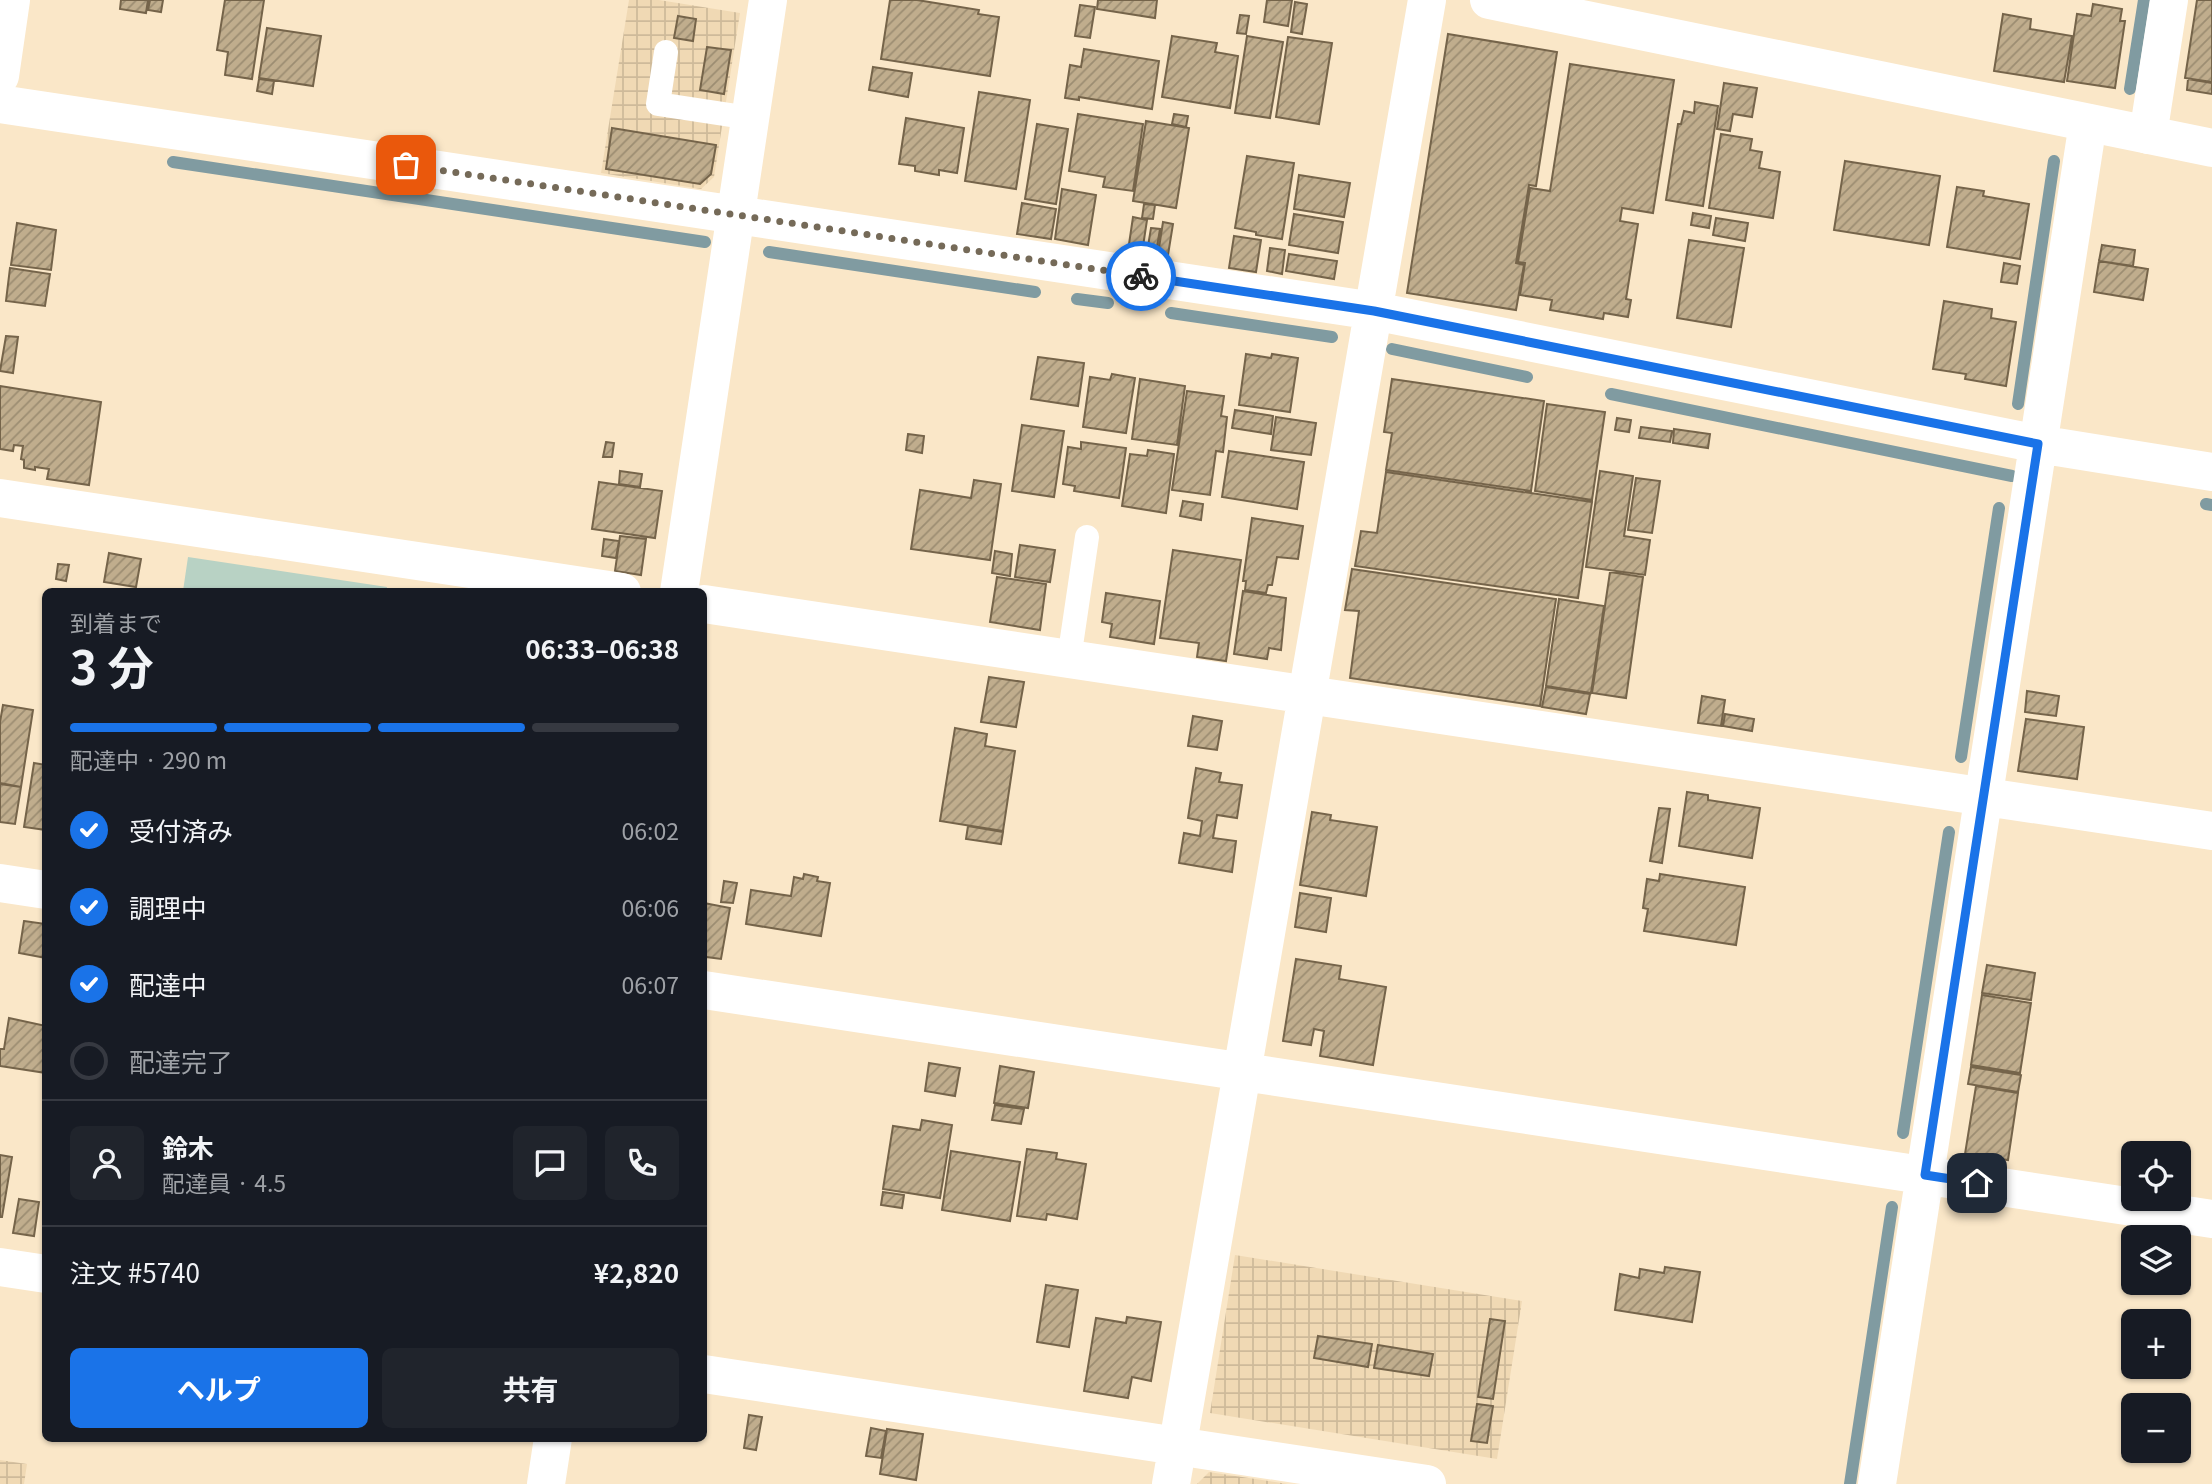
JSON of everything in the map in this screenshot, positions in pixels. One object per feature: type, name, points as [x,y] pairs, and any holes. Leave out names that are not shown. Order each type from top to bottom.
[{"type":"street","points":[[0,76],[11,0]]},
{"type":"street","points":[[680,588],[768,0]]},
{"type":"street","points":[[1171,1484],[1427,0]]},
{"type":"street","points":[[1489,0],[2212,148]]},
{"type":"street","points":[[2148,135],[2169,0]]},
{"type":"street","points":[[0,104],[1374,311],[2038,444],[2212,472]]},
{"type":"street","points":[[1877,1484],[2088,123]]},
{"type":"street","points":[[0,498],[596,588]]},
{"type":"street","points":[[707,604],[2212,831]]},
{"type":"street","points":[[0,883],[42,889]]},
{"type":"street","points":[[707,989],[2212,1219]]},
{"type":"street","points":[[0,1268],[42,1273]]},
{"type":"street","points":[[707,1374],[1427,1484]]},
{"type":"street","points":[[546,1484],[551,1442]]},
{"type":"lane","points":[[666,52],[658,104],[750,118]]},
{"type":"lane","points":[[1069,659],[1087,537]]},
{"type":"shaded area","points":[[629,0],[659,0],[740,13],[714,177],[701,189],[601,173]]},
{"type":"shaded area","points":[[1235,1255],[1522,1301],[1497,1459],[1210,1413]]},
{"type":"shaded area","points":[[0,1460],[27,1464],[24,1484],[0,1484]]},
{"type":"shaded area","points":[[1209,1472],[1288,1484],[1197,1484]]},
{"type":"green space","points":[[188,557],[387,587],[387,588],[183,588]]},
{"type":"building","points":[[121,0],[148,0],[146,13],[120,9]]},
{"type":"building","points":[[150,0],[163,0],[161,12],[148,10]]},
{"type":"building","points":[[225,0],[264,0],[252,79],[225,75],[228,52],[217,50]]},
{"type":"building","points":[[890,0],[917,0],[979,10],[978,14],[999,17],[990,76],[881,59]]},
{"type":"building","points":[[1098,0],[1157,0],[1155,18],[1097,9]]},
{"type":"building","points":[[1267,0],[1292,0],[1288,26],[1264,22]]},
{"type":"building","points":[[2197,0],[2212,0],[2212,82],[2185,78]]},
{"type":"building","points":[[1295,2],[1307,4],[1302,34],[1291,32]]},
{"type":"building","points":[[2093,4],[2122,9],[2120,21],[2125,21],[2115,88],[2067,81],[2077,14],[2091,16]]},
{"type":"building","points":[[1080,5],[1095,7],[1090,38],[1075,36]]},
{"type":"building","points":[[2003,14],[2031,19],[2030,29],[2072,36],[2064,82],[1994,71]]},
{"type":"building","points":[[1240,15],[1249,16],[1246,34],[1237,33]]},
{"type":"building","points":[[678,16],[696,19],[693,41],[674,38]]},
{"type":"building","points":[[267,28],[321,36],[313,86],[259,78]]},
{"type":"building","points":[[1448,34],[1557,52],[1536,186],[1529,185],[1516,263],[1524,265],[1516,310],[1407,293]]},
{"type":"building","points":[[1172,36],[1217,43],[1215,52],[1238,56],[1230,108],[1162,97]]},
{"type":"building","points":[[1247,36],[1283,42],[1270,118],[1235,113]]},
{"type":"building","points":[[1288,37],[1332,43],[1319,124],[1276,117]]},
{"type":"building","points":[[707,47],[731,50],[724,94],[700,90]]},
{"type":"building","points":[[1084,49],[1159,61],[1152,109],[1079,97],[1079,100],[1065,98],[1070,65],[1081,67]]},
{"type":"building","points":[[1570,64],[1674,80],[1653,213],[1622,208],[1620,221],[1638,224],[1626,299],[1631,300],[1628,317],[1604,313],[1603,319],[1550,310],[1552,300],[1520,295],[1525,263],[1518,262],[1530,188],[1550,191]]},
{"type":"building","points":[[873,67],[912,73],[908,97],[869,90]]},
{"type":"building","points":[[259,79],[274,81],[272,94],[257,91]]},
{"type":"building","points":[[2188,79],[2212,83],[2212,94],[2187,90]]},
{"type":"building","points":[[1724,83],[1757,88],[1752,117],[1733,114],[1730,131],[1717,129]]},
{"type":"building","points":[[979,92],[1030,100],[1016,189],[965,181]]},
{"type":"building","points":[[1695,102],[1718,106],[1703,206],[1666,200],[1678,124],[1681,124],[1684,111],[1694,113]]},
{"type":"building","points":[[1078,114],[1143,124],[1133,191],[1103,187],[1105,177],[1069,171]]},
{"type":"building","points":[[1174,114],[1188,116],[1186,127],[1172,124]]},
{"type":"building","points":[[906,118],[964,128],[957,173],[939,170],[939,175],[915,171],[915,166],[899,164]]},
{"type":"building","points":[[1146,121],[1189,128],[1176,208],[1133,201]]},
{"type":"building","points":[[1037,124],[1068,129],[1056,204],[1025,199]]},
{"type":"building","points":[[612,128],[716,145],[711,174],[700,184],[606,169]]},
{"type":"building","points":[[1721,134],[1752,139],[1750,150],[1762,152],[1759,168],[1780,172],[1773,218],[1709,208]]},
{"type":"building","points":[[1247,156],[1294,163],[1282,239],[1235,228]]},
{"type":"building","points":[[1845,161],[1940,176],[1929,245],[1834,230]]},
{"type":"building","points":[[1299,175],[1350,183],[1344,217],[1294,209]]},
{"type":"building","points":[[1957,187],[1984,191],[1983,196],[2029,204],[2020,259],[1947,247]]},
{"type":"building","points":[[1062,189],[1096,195],[1088,245],[1055,239]]},
{"type":"building","points":[[1022,203],[1056,209],[1051,239],[1017,234]]},
{"type":"building","points":[[1144,204],[1155,205],[1153,219],[1142,218]]},
{"type":"building","points":[[1693,213],[1711,216],[1709,228],[1691,225]]},
{"type":"building","points":[[1294,214],[1343,222],[1338,253],[1289,245]]},
{"type":"building","points":[[1133,217],[1147,220],[1142,253],[1128,251]]},
{"type":"building","points":[[1716,218],[1748,223],[1745,241],[1713,235]]},
{"type":"building","points":[[1163,222],[1173,224],[1168,255],[1158,254]]},
{"type":"building","points":[[17,223],[56,230],[51,270],[11,265]]},
{"type":"building","points":[[1151,228],[1160,229],[1156,253],[1147,252]]},
{"type":"building","points":[[1234,236],[1261,240],[1256,272],[1229,268]]},
{"type":"building","points":[[1689,240],[1744,248],[1731,327],[1677,318]]},
{"type":"building","points":[[2102,245],[2135,250],[2133,266],[2099,261]]},
{"type":"building","points":[[1270,248],[1285,250],[1282,274],[1267,271]]},
{"type":"building","points":[[1289,254],[1337,261],[1334,279],[1286,271]]},
{"type":"building","points":[[2099,261],[2148,269],[2143,300],[2094,292]]},
{"type":"building","points":[[2004,263],[2020,266],[2017,284],[2001,282]]},
{"type":"building","points":[[10,268],[50,274],[45,306],[6,301]]},
{"type":"building","points":[[1944,301],[1992,309],[1991,318],[2016,322],[2006,386],[1965,379],[1966,374],[1933,369]]},
{"type":"building","points":[[6,336],[18,337],[13,373],[0,371]]},
{"type":"building","points":[[1246,354],[1298,358],[1290,412],[1239,405]]},
{"type":"building","points":[[1038,357],[1084,363],[1078,406],[1031,399]]},
{"type":"building","points":[[1112,374],[1135,378],[1126,433],[1083,427],[1090,377],[1110,380]]},
{"type":"building","points":[[1140,379],[1185,386],[1177,445],[1132,439]]},
{"type":"building","points":[[1392,379],[1544,401],[1531,491],[1386,470],[1392,433],[1384,432]]},
{"type":"building","points":[[0,386],[101,402],[89,485],[47,479],[49,469],[24,468],[24,460],[21,459],[23,446],[14,445],[13,451],[0,449]]},
{"type":"building","points":[[1187,391],[1224,396],[1221,416],[1227,417],[1223,452],[1216,451],[1210,495],[1172,490]]},
{"type":"building","points":[[1547,404],[1605,412],[1592,500],[1535,491]]},
{"type":"building","points":[[1235,410],[1273,416],[1271,434],[1232,428]]},
{"type":"building","points":[[1276,417],[1316,423],[1311,455],[1271,450]]},
{"type":"building","points":[[1617,418],[1631,420],[1629,432],[1615,430]]},
{"type":"building","points":[[1022,425],[1064,431],[1054,497],[1012,491]]},
{"type":"building","points":[[1641,427],[1672,431],[1670,442],[1639,438]]},
{"type":"building","points":[[1674,429],[1710,434],[1708,448],[1673,443]]},
{"type":"building","points":[[908,434],[924,436],[922,453],[906,450]]},
{"type":"building","points":[[606,442],[614,443],[612,457],[603,457]]},
{"type":"building","points":[[1081,442],[1126,448],[1119,498],[1074,491],[1075,486],[1063,484],[1068,447],[1081,449]]},
{"type":"building","points":[[1148,450],[1174,454],[1166,513],[1122,506],[1130,454],[1147,456]]},
{"type":"building","points":[[1229,451],[1304,462],[1297,509],[1222,497]]},
{"type":"building","points":[[620,471],[642,474],[640,487],[619,484]]},
{"type":"building","points":[[1600,471],[1633,476],[1624,536],[1650,540],[1645,575],[1586,567]]},
{"type":"building","points":[[1386,472],[1592,502],[1578,598],[1355,566],[1361,531],[1377,533]]},
{"type":"building","points":[[1636,478],[1660,481],[1652,533],[1628,530]]},
{"type":"building","points":[[974,480],[1001,484],[990,560],[911,549],[920,490],[971,498]]},
{"type":"building","points":[[599,482],[662,491],[655,538],[592,529]]},
{"type":"building","points":[[1183,501],[1203,504],[1201,520],[1180,516]]},
{"type":"building","points":[[1252,518],[1303,526],[1298,559],[1277,557],[1272,585],[1268,585],[1266,593],[1245,590],[1246,581],[1243,581]]},
{"type":"building","points":[[620,536],[646,539],[641,575],[615,571]]},
{"type":"building","points":[[604,539],[619,541],[616,558],[602,556]]},
{"type":"building","points":[[1020,545],[1055,550],[1050,582],[1015,577]]},
{"type":"building","points":[[1173,550],[1241,560],[1226,661],[1197,657],[1199,643],[1160,638]]},
{"type":"building","points":[[995,551],[1012,554],[1010,576],[992,573]]},
{"type":"building","points":[[109,553],[141,559],[136,587],[104,582]]},
{"type":"building","points":[[58,564],[69,565],[66,581],[56,579]]},
{"type":"building","points":[[1352,569],[1556,599],[1540,706],[1350,678],[1359,611],[1345,610]]},
{"type":"building","points":[[1610,572],[1643,577],[1626,698],[1592,693]]},
{"type":"building","points":[[997,577],[1046,584],[1040,630],[990,622]]},
{"type":"building","points":[[1243,591],[1286,598],[1281,650],[1269,648],[1267,659],[1234,654]]},
{"type":"building","points":[[1106,593],[1160,601],[1154,644],[1110,637],[1112,624],[1102,622]]},
{"type":"building","points":[[1559,599],[1604,606],[1591,693],[1546,686]]},
{"type":"building","points":[[989,677],[1024,682],[1016,727],[981,722]]},
{"type":"building","points":[[1546,687],[1590,694],[1586,714],[1542,707]]},
{"type":"building","points":[[2027,691],[2059,696],[2056,716],[2025,712]]},
{"type":"building","points":[[1702,696],[1725,700],[1721,726],[1698,723]]},
{"type":"building","points":[[3,705],[33,710],[21,787],[0,783],[0,722]]},
{"type":"building","points":[[1725,714],[1754,719],[1752,731],[1723,726]]},
{"type":"building","points":[[1193,716],[1222,721],[1217,750],[1188,746]]},
{"type":"building","points":[[2026,719],[2084,727],[2077,779],[2018,771]]},
{"type":"building","points":[[955,728],[987,734],[985,746],[1015,751],[1003,831],[940,821]]},
{"type":"building","points":[[34,763],[42,764],[42,829],[24,827]]},
{"type":"building","points":[[1196,768],[1221,773],[1219,782],[1242,785],[1237,818],[1217,815],[1213,838],[1236,841],[1232,872],[1179,863],[1184,833],[1200,836],[1202,821],[1188,818]]},
{"type":"building","points":[[0,784],[21,787],[15,824],[0,822]]},
{"type":"building","points":[[1687,792],[1708,795],[1708,800],[1760,808],[1752,858],[1679,846]]},
{"type":"building","points":[[1659,808],[1670,809],[1662,863],[1650,861]]},
{"type":"building","points":[[1312,812],[1331,815],[1330,820],[1377,827],[1366,896],[1300,885]]},
{"type":"building","points":[[968,826],[1003,832],[1001,844],[966,839]]},
{"type":"building","points":[[804,874],[818,877],[817,881],[830,883],[821,936],[746,924],[751,890],[791,896],[794,877],[803,879]]},
{"type":"building","points":[[1660,874],[1745,887],[1736,945],[1644,931],[1648,909],[1643,908],[1647,879],[1659,881]]},
{"type":"building","points":[[724,881],[737,883],[733,903],[721,902]]},
{"type":"building","points":[[1300,893],[1331,898],[1326,932],[1295,927]]},
{"type":"building","points":[[707,904],[730,908],[721,959],[707,957]]},
{"type":"building","points":[[24,921],[42,923],[42,957],[19,953]]},
{"type":"building","points":[[1296,959],[1341,966],[1339,979],[1386,987],[1373,1065],[1320,1056],[1324,1031],[1314,1029],[1311,1045],[1283,1041]]},
{"type":"building","points":[[1987,965],[2035,973],[2031,1000],[1982,993]]},
{"type":"building","points":[[1982,995],[2031,1003],[2020,1073],[1971,1065]]},
{"type":"building","points":[[9,1018],[42,1025],[42,1072],[0,1066],[0,1049],[4,1049]]},
{"type":"building","points":[[929,1063],[960,1068],[955,1096],[925,1091]]},
{"type":"building","points":[[1000,1066],[1034,1072],[1028,1108],[994,1103]]},
{"type":"building","points":[[1971,1067],[2021,1075],[2018,1092],[1968,1084]]},
{"type":"building","points":[[1976,1086],[2018,1093],[2008,1160],[1965,1154]]},
{"type":"building","points":[[995,1105],[1024,1109],[1021,1124],[992,1120]]},
{"type":"building","points":[[922,1120],[952,1125],[940,1198],[883,1189],[893,1126],[920,1130]]},
{"type":"building","points":[[1027,1149],[1057,1153],[1056,1159],[1086,1164],[1077,1219],[1047,1214],[1046,1220],[1017,1216]]},
{"type":"building","points":[[951,1151],[1020,1162],[1010,1221],[942,1210]]},
{"type":"building","points":[[0,1155],[12,1157],[2,1217],[0,1217]]},
{"type":"building","points":[[883,1192],[904,1195],[902,1208],[881,1205]]},
{"type":"building","points":[[19,1199],[39,1202],[34,1236],[13,1233]]},
{"type":"building","points":[[1665,1267],[1700,1272],[1692,1322],[1615,1310],[1620,1274],[1639,1278],[1640,1269],[1664,1273]]},
{"type":"building","points":[[1046,1285],[1078,1290],[1069,1347],[1037,1342]]},
{"type":"building","points":[[1127,1317],[1161,1322],[1151,1381],[1132,1377],[1128,1398],[1084,1391],[1096,1318],[1126,1323]]},
{"type":"building","points":[[1490,1319],[1505,1321],[1493,1399],[1478,1397]]},
{"type":"building","points":[[1318,1336],[1372,1344],[1368,1367],[1314,1358]]},
{"type":"building","points":[[1378,1345],[1433,1354],[1429,1376],[1374,1368]]},
{"type":"building","points":[[1477,1404],[1493,1406],[1487,1443],[1471,1441]]},
{"type":"building","points":[[749,1415],[762,1417],[756,1450],[744,1448]]},
{"type":"building","points":[[871,1428],[886,1431],[881,1458],[866,1456]]},
{"type":"building","points":[[887,1429],[923,1434],[916,1480],[880,1474]]},
{"type":"waterway","points":[[2130,89],[2144,0]]},
{"type":"waterway","points":[[2018,404],[2054,161]]},
{"type":"waterway","points":[[173,162],[705,242]]},
{"type":"waterway","points":[[769,252],[1035,292]]},
{"type":"waterway","points":[[1077,299],[1108,303]]},
{"type":"waterway","points":[[1171,313],[1332,337]]},
{"type":"waterway","points":[[1392,349],[1527,377]]},
{"type":"waterway","points":[[1611,394],[2012,476]]},
{"type":"waterway","points":[[2206,504],[2212,505]]},
{"type":"waterway","points":[[1961,757],[1999,508]]},
{"type":"waterway","points":[[1903,1133],[1949,832]]},
{"type":"waterway","points":[[1850,1484],[1892,1207]]},
{"type":"way so far","points":[[406,165],[1141,276]]},
{"type":"route","points":[[1141,276],[1374,311],[2038,444],[1925,1175],[1977,1183]]}]
